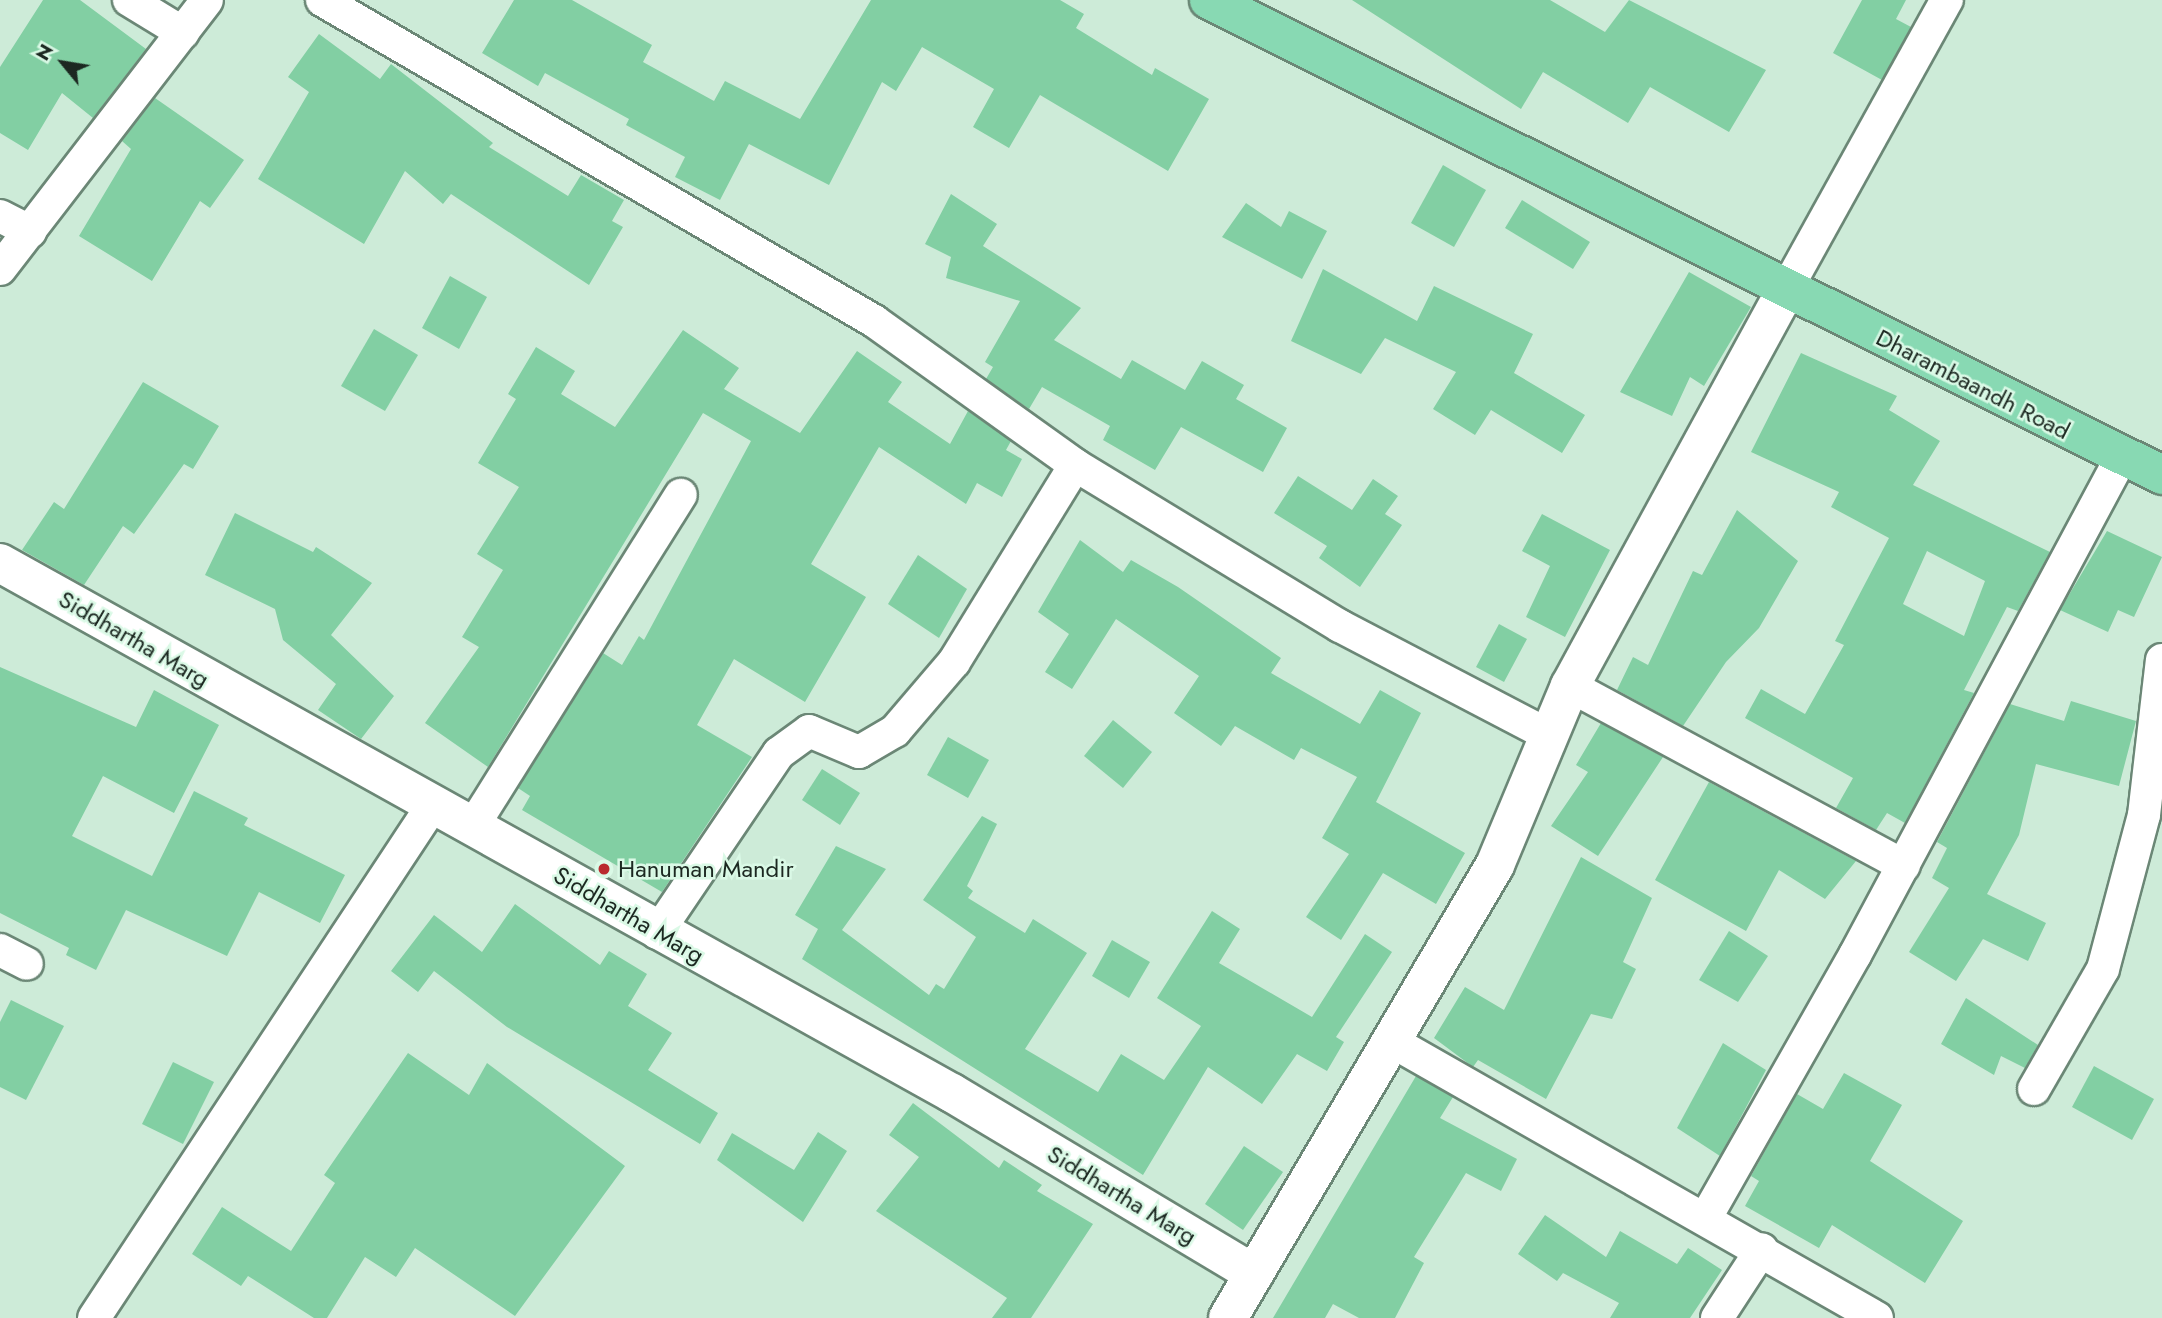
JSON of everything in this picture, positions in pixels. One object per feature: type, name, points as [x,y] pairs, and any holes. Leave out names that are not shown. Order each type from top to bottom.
[{"type":"main road","name":"Dharambaandh Road","points":[[1209,0],[2121,458],[2162,475]]},
{"type":"street","points":[[129,0],[183,33]]},
{"type":"street","points":[[0,270],[207,0]]},
{"type":"street","points":[[322,0],[874,321],[1075,465],[1340,626],[1547,734]]},
{"type":"street","points":[[1228,1318],[1495,865],[1547,734],[1570,686],[1947,0]]},
{"type":"street","points":[[0,216],[30,231]]},
{"type":"street","points":[[1705,1219],[1904,866],[2121,458]]},
{"type":"street","points":[[657,933],[779,753],[809,731],[859,752],[895,731],[954,662],[1075,465]]},
{"type":"street","points":[[473,826],[681,495]]},
{"type":"street","name":"Siddhartha Marg","points":[[0,563],[434,803],[657,933],[952,1093],[1254,1273]]},
{"type":"street","points":[[2034,1089],[2103,969],[2144,816],[2162,660]]},
{"type":"street","points":[[1570,686],[1904,866]]},
{"type":"street","points":[[94,1318],[434,803]]},
{"type":"street","points":[[1393,1042],[1705,1219],[1762,1248],[1877,1318]]},
{"type":"street","points":[[1717,1318],[1762,1248]]},
{"type":"building","points":[[43,0],[80,0],[146,49],[93,118],[62,93],[28,150],[0,133],[0,67]]},
{"type":"building","points":[[514,0],[572,0],[652,45],[643,62],[714,101],[725,81],[800,119],[871,0],[1060,0],[1084,14],[1076,28],[1152,75],[1155,68],[1209,99],[1168,171],[1040,95],[1009,148],[973,127],[994,89],[922,47],[896,91],[882,82],[829,185],[749,144],[720,200],[675,177],[685,157],[626,125],[629,119],[545,73],[538,86],[482,53]]},
{"type":"building","points":[[1352,0],[1550,0],[1605,32],[1629,0],[1766,70],[1729,132],[1650,87],[1628,123],[1543,72],[1521,109]]},
{"type":"building","points":[[1862,0],[1906,0],[1896,19],[1911,27],[1882,80],[1833,53]]},
{"type":"building","points":[[319,34],[380,79],[391,64],[493,143],[489,147],[568,196],[581,175],[624,200],[612,221],[623,227],[589,285],[451,194],[443,204],[405,171],[364,244],[258,179],[309,92],[288,77]]},
{"type":"building","points":[[155,98],[244,160],[210,208],[200,201],[152,281],[79,236],[131,149],[122,141]]},
{"type":"building","points":[[1443,165],[1486,190],[1454,247],[1411,223]]},
{"type":"building","points":[[951,194],[997,224],[983,246],[1081,308],[1054,340],[1121,379],[1132,360],[1185,390],[1202,361],[1244,385],[1236,399],[1287,428],[1263,472],[1181,427],[1155,470],[1103,440],[1110,426],[1042,387],[1029,409],[986,379],[993,367],[985,362],[1020,301],[946,278],[951,257],[925,244]]},
{"type":"building","points":[[1522,200],[1590,242],[1573,269],[1505,228]]},
{"type":"building","points":[[1246,203],[1281,227],[1289,211],[1327,231],[1302,279],[1222,237]]},
{"type":"building","points":[[1323,269],[1417,321],[1434,286],[1533,334],[1514,373],[1585,415],[1562,453],[1491,410],[1475,435],[1433,409],[1456,372],[1385,338],[1361,374],[1291,341]]},
{"type":"building","points":[[1689,272],[1751,307],[1704,386],[1690,377],[1672,416],[1620,392]]},
{"type":"building","points":[[450,276],[487,297],[459,349],[422,328]]},
{"type":"building","points":[[374,329],[418,355],[385,411],[341,386]]},
{"type":"building","points":[[683,330],[739,368],[724,389],[800,433],[857,351],[902,382],[888,402],[950,444],[968,411],[1011,441],[1006,450],[1022,459],[1002,497],[977,483],[966,504],[879,447],[811,564],[866,597],[805,702],[734,659],[697,725],[752,757],[662,892],[522,810],[530,796],[518,788],[603,653],[622,665],[639,636],[644,640],[751,441],[703,413],[488,767],[425,723],[479,647],[462,637],[503,570],[477,554],[519,487],[478,463],[516,399],[508,394],[536,347],[575,371],[561,394],[615,427]]},
{"type":"building","points":[[1801,353],[1897,396],[1889,410],[1940,441],[1913,485],[2050,552],[2018,611],[2007,607],[1964,690],[1974,693],[1905,823],[1887,813],[1876,830],[1836,808],[1853,778],[1745,718],[1761,689],[1805,714],[1844,645],[1835,641],[1889,538],[1831,507],[1839,492],[1751,452]],"holes":[[[1927,551],[1985,581],[1964,636],[1903,604]]]},
{"type":"building","points":[[143,382],[219,426],[193,469],[184,464],[134,534],[123,526],[84,585],[22,550],[54,502],[64,509]]},
{"type":"building","points":[[1298,476],[1352,510],[1373,479],[1398,496],[1385,514],[1402,525],[1360,587],[1319,558],[1327,546],[1274,513]]},
{"type":"building","points":[[1737,510],[1798,561],[1759,628],[1726,662],[1683,726],[1617,690],[1633,657],[1648,665],[1693,571],[1702,575]]},
{"type":"building","points":[[235,513],[313,552],[316,547],[372,583],[331,635],[394,696],[361,739],[318,710],[336,684],[283,640],[275,609],[205,575]]},
{"type":"building","points":[[1542,514],[1610,550],[1565,637],[1526,617],[1550,566],[1522,551]]},
{"type":"building","points":[[2107,531],[2162,557],[2134,617],[2118,610],[2108,632],[2060,610]]},
{"type":"building","points":[[1080,540],[1123,572],[1131,560],[1178,587],[1281,658],[1271,673],[1360,724],[1380,690],[1421,713],[1376,802],[1465,853],[1436,904],[1383,873],[1341,940],[1306,917],[1349,854],[1322,838],[1357,777],[1301,748],[1294,760],[1235,726],[1221,746],[1174,713],[1199,676],[1116,619],[1072,689],[1045,672],[1069,634],[1038,612]]},
{"type":"building","points":[[918,555],[967,589],[939,638],[888,604]]},
{"type":"building","points":[[1499,624],[1527,639],[1504,682],[1476,667]]},
{"type":"building","points":[[0,667],[136,727],[154,690],[219,725],[174,813],[103,776],[72,836],[152,876],[194,791],[248,818],[244,825],[345,875],[320,923],[259,892],[227,956],[126,910],[96,970],[66,955],[69,948],[0,913]]},
{"type":"building","points":[[2071,701],[2136,721],[2119,786],[2036,764],[2019,835],[1987,894],[2046,923],[2028,961],[1983,939],[1956,981],[1909,952],[1949,888],[1932,878],[1947,848],[1937,842],[2010,704],[2064,721]]},
{"type":"building","points":[[1113,720],[1152,752],[1123,788],[1084,756]]},
{"type":"building","points":[[1601,723],[1663,757],[1598,856],[1551,826],[1588,772],[1576,765]]},
{"type":"building","points":[[948,737],[989,760],[968,798],[927,775]]},
{"type":"building","points":[[822,769],[860,793],[840,825],[802,800]]},
{"type":"building","points":[[1709,782],[1856,861],[1825,899],[1779,870],[1746,931],[1655,880]]},
{"type":"building","points":[[982,816],[997,824],[967,886],[973,891],[968,898],[1025,933],[1033,919],[1087,953],[1025,1049],[1098,1092],[1121,1054],[1164,1080],[1201,1026],[1157,998],[1212,911],[1240,929],[1219,963],[1312,1017],[1365,934],[1392,952],[1336,1037],[1344,1042],[1327,1071],[1297,1054],[1262,1104],[1208,1067],[1143,1175],[802,959],[818,929],[795,915],[836,846],[886,869],[842,930],[929,995],[936,984],[944,989],[976,937],[923,900]]},
{"type":"building","points":[[1581,857],[1652,898],[1623,962],[1636,969],[1612,1019],[1591,1014],[1546,1099],[1478,1060],[1473,1067],[1434,1038],[1465,987],[1504,1010]]},
{"type":"building","points":[[515,904],[600,965],[609,951],[647,974],[628,1006],[672,1033],[648,1070],[718,1113],[700,1144],[507,1027],[434,971],[418,992],[391,971],[434,915],[482,952]]},
{"type":"building","points":[[1729,931],[1768,956],[1738,1002],[1699,980]]},
{"type":"building","points":[[1112,940],[1150,962],[1129,998],[1092,976]]},
{"type":"building","points":[[1966,998],[2038,1045],[2025,1068],[2001,1056],[1994,1075],[1941,1044]]},
{"type":"building","points":[[11,1000],[64,1026],[26,1100],[0,1087],[0,1022]]},
{"type":"building","points":[[1723,1043],[1766,1070],[1720,1156],[1677,1128]]},
{"type":"building","points":[[408,1053],[469,1095],[487,1063],[625,1166],[515,1316],[415,1248],[396,1277],[365,1257],[327,1318],[314,1318],[248,1276],[241,1286],[192,1254],[222,1207],[291,1251],[335,1183],[324,1175]]},
{"type":"building","points":[[173,1062],[214,1082],[183,1144],[142,1124]]},
{"type":"building","points":[[2094,1066],[2154,1099],[2132,1140],[2072,1107]]},
{"type":"building","points":[[1844,1073],[1902,1105],[1870,1161],[1963,1221],[1925,1283],[1832,1225],[1819,1248],[1745,1206],[1759,1181],[1751,1176],[1797,1094],[1823,1109]]},
{"type":"building","points":[[1416,1076],[1453,1097],[1440,1118],[1517,1159],[1501,1191],[1466,1173],[1414,1257],[1424,1263],[1395,1318],[1359,1318],[1333,1304],[1325,1318],[1273,1318]]},
{"type":"building","points":[[913,1103],[999,1168],[1004,1160],[1042,1185],[1037,1191],[1093,1224],[1031,1318],[992,1318],[1007,1298],[876,1211],[919,1157],[889,1135]]},
{"type":"building","points":[[818,1132],[847,1151],[803,1222],[717,1160],[732,1133],[794,1170]]},
{"type":"building","points":[[1244,1146],[1283,1172],[1243,1230],[1205,1204]]},
{"type":"building","points":[[1545,1215],[1606,1257],[1620,1231],[1677,1264],[1688,1248],[1722,1270],[1690,1318],[1610,1318],[1619,1303],[1563,1273],[1557,1281],[1518,1254]]},
{"type":"place","name":"Hanuman Mandir","points":[[604,869]]}]
